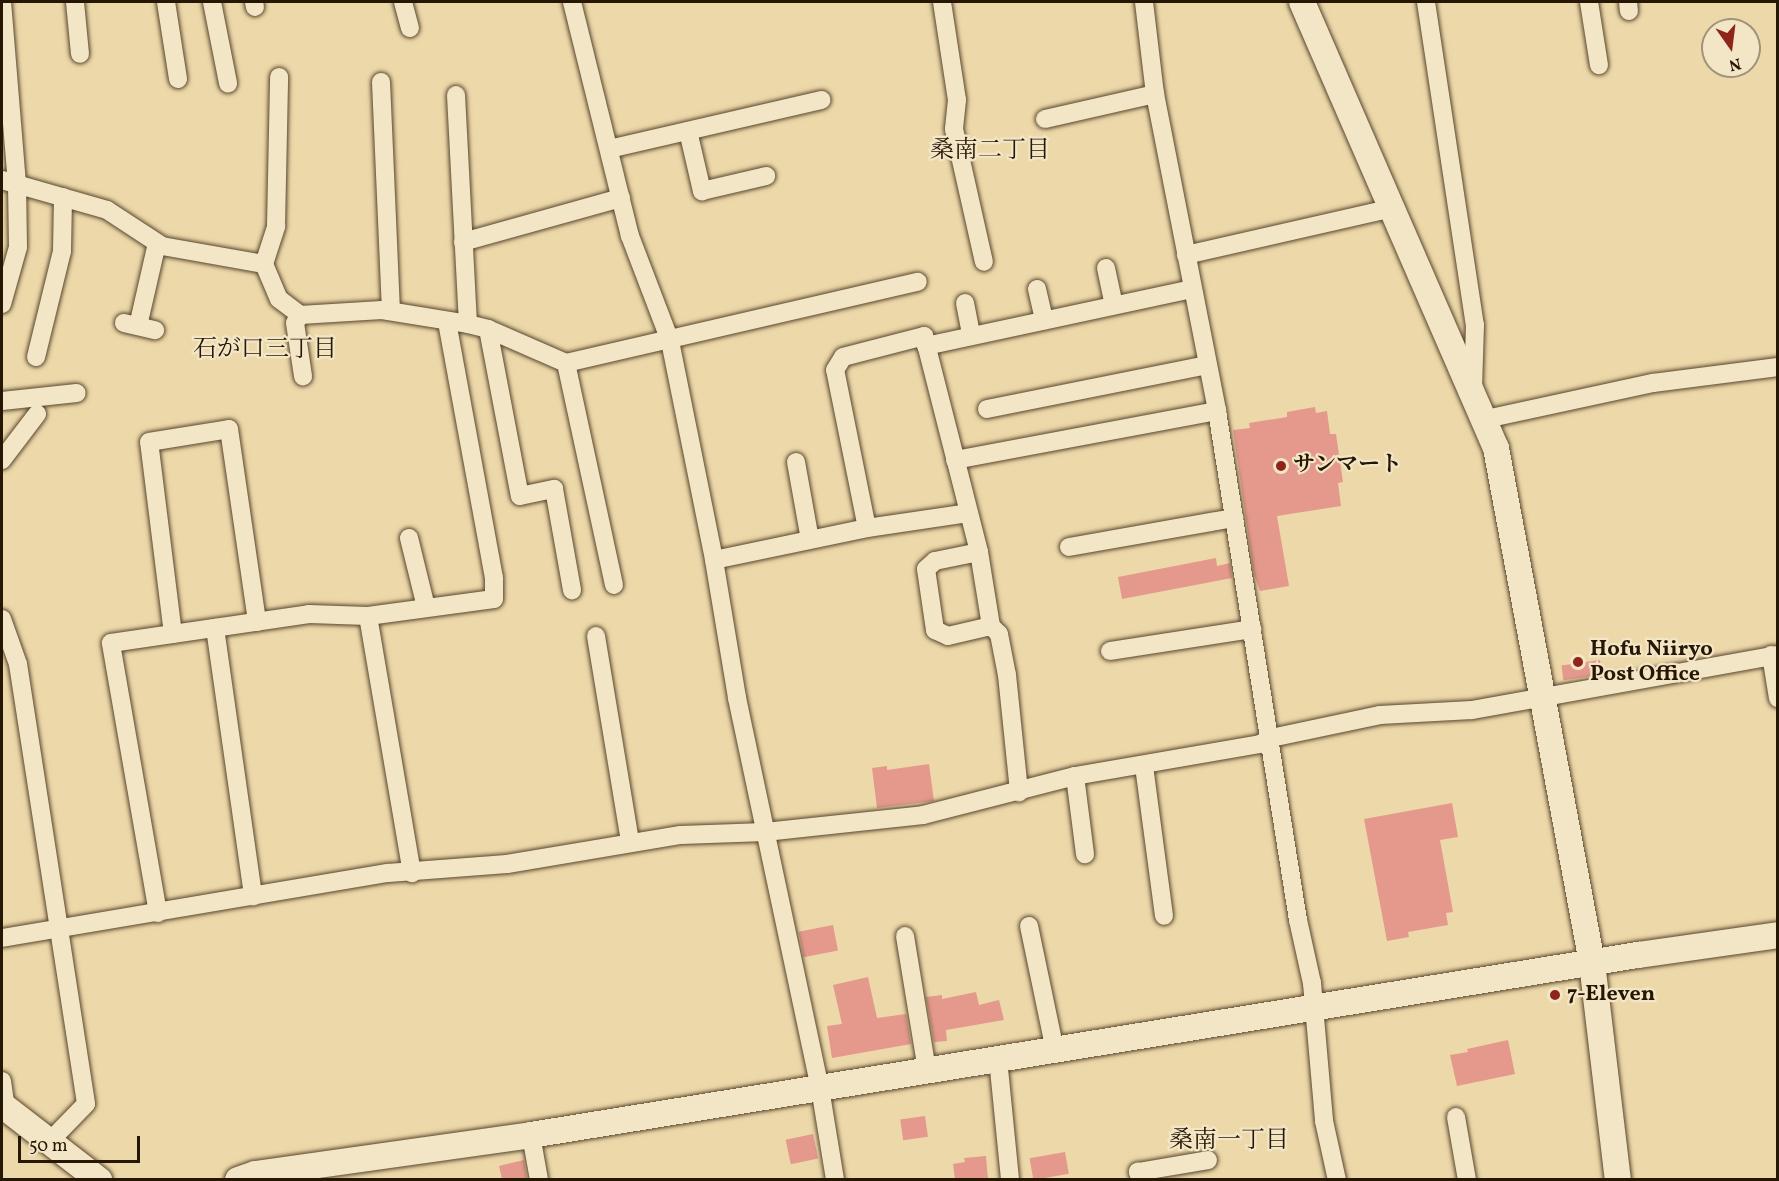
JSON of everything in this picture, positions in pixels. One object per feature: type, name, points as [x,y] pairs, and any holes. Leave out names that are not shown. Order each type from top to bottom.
[{"type":"street","points":[[2,2],[9,182],[18,247],[2,304]]},
{"type":"street","points":[[75,2],[80,54]]},
{"type":"street","points":[[166,2],[178,79]]},
{"type":"street","points":[[212,2],[228,83]]},
{"type":"street","points":[[403,2],[410,28]]},
{"type":"street","points":[[572,2],[630,236],[670,341],[714,560],[737,698],[820,1088],[835,1179]]},
{"type":"street","points":[[942,2],[957,100],[954,129],[984,262]]},
{"type":"street","points":[[1144,2],[1155,94],[1217,411],[1271,738],[1314,1008],[1324,1121],[1337,1179]]},
{"type":"street","points":[[1302,2],[1486,419],[1496,448],[1592,963],[1618,1179]]},
{"type":"street","points":[[1426,2],[1475,326],[1473,390]]},
{"type":"street","points":[[1589,2],[1599,65]]},
{"type":"street","points":[[279,77],[276,226],[264,264],[279,299],[300,315],[391,311],[468,324],[488,329],[566,363],[670,341],[918,282]]},
{"type":"street","points":[[381,82],[391,311]]},
{"type":"street","points":[[1045,119],[1155,94]]},
{"type":"street","points":[[456,95],[468,324]]},
{"type":"street","points":[[609,148],[821,100]]},
{"type":"street","points":[[688,130],[702,191],[766,176]]},
{"type":"street","points":[[9,182],[107,210],[162,246],[264,264]]},
{"type":"street","points":[[36,357],[62,251],[63,197]]},
{"type":"street","points":[[463,242],[621,198]]},
{"type":"street","points":[[1186,255],[1393,208]]},
{"type":"street","points":[[139,326],[157,243]]},
{"type":"street","points":[[1106,268],[1114,305]]},
{"type":"street","points":[[1037,289],[1044,320]]},
{"type":"street","points":[[926,346],[1192,289]]},
{"type":"street","points":[[965,303],[971,335]]},
{"type":"street","points":[[300,315],[295,323],[303,376]]},
{"type":"street","points":[[158,913],[111,643],[309,614],[368,616],[494,599],[494,578],[447,321]]},
{"type":"street","points":[[488,329],[520,496],[554,489],[572,590]]},
{"type":"street","points":[[867,528],[835,370],[843,357],[924,336],[979,552],[991,626],[999,634],[1007,675],[1019,792]]},
{"type":"street","points":[[566,363],[614,585]]},
{"type":"street","points":[[987,409],[1207,364]]},
{"type":"street","points":[[1486,419],[1653,383],[1778,367]]},
{"type":"street","points":[[2,401],[77,393]]},
{"type":"street","points":[[955,460],[1217,411]]},
{"type":"street","points":[[2,460],[37,414]]},
{"type":"street","points":[[173,634],[149,442],[230,429],[257,622]]},
{"type":"street","points":[[796,462],[810,540]]},
{"type":"street","points":[[714,560],[867,528],[968,513]]},
{"type":"street","points":[[1069,547],[1234,518]]},
{"type":"street","points":[[409,538],[426,607]]},
{"type":"street","points":[[979,552],[935,561],[926,569],[935,630],[948,636],[991,626]]},
{"type":"street","points":[[368,616],[412,873]]},
{"type":"street","points":[[2,619],[18,664],[86,1104],[50,1141]]},
{"type":"street","points":[[215,628],[253,896]]},
{"type":"street","points":[[1110,651],[1252,629]]},
{"type":"street","points":[[596,636],[630,842]]},
{"type":"street","points":[[2,938],[388,873],[412,873],[507,864],[681,835],[765,832],[923,815],[1075,776],[1144,766],[1260,744],[1271,738],[1380,715],[1472,710],[1774,655],[1778,698]]},
{"type":"street","points":[[1144,766],[1164,916]]},
{"type":"street","points":[[1075,776],[1085,854]]},
{"type":"street","points":[[1029,926],[1054,1050]]},
{"type":"street","points":[[238,1179],[255,1174],[531,1135],[1592,963],[1778,935]]},
{"type":"street","points":[[905,936],[927,1071]]},
{"type":"street","points":[[998,1059],[1010,1179]]},
{"type":"street","points":[[2,1082],[4,1106],[99,1179]]},
{"type":"street","points":[[1456,1118],[1467,1179]]},
{"type":"street","points":[[531,1135],[539,1179]]},
{"type":"street","points":[[1141,1179],[1138,1172],[1208,1160]]},
{"type":"building","points":[[1315,407],[1316,413],[1327,411],[1330,434],[1336,434],[1343,482],[1338,483],[1341,506],[1277,516],[1289,586],[1260,591],[1254,574],[1233,430],[1250,428],[1249,423],[1287,417],[1287,412]]},
{"type":"building","points":[[1216,558],[1217,566],[1230,563],[1232,578],[1122,599],[1118,577]]},
{"type":"building","points":[[1600,660],[1602,675],[1563,680],[1561,665]]},
{"type":"building","points":[[929,764],[934,801],[877,808],[872,768],[887,766],[887,770]]},
{"type":"building","points":[[1452,803],[1458,837],[1440,840],[1453,912],[1446,913],[1448,925],[1408,932],[1409,937],[1387,941],[1364,819]]},
{"type":"building","points":[[833,925],[838,951],[804,957],[799,932]]},
{"type":"building","points":[[868,977],[877,1018],[906,1014],[911,1044],[832,1058],[827,1026],[842,1024],[833,985]]},
{"type":"building","points":[[976,992],[979,1005],[999,1000],[1004,1020],[946,1030],[947,1041],[934,1042],[926,997],[942,995],[942,999]]},
{"type":"building","points":[[1508,1040],[1515,1074],[1457,1086],[1450,1055]]},
{"type":"building","points":[[925,1116],[928,1137],[903,1140],[900,1119]]},
{"type":"building","points":[[813,1134],[818,1158],[791,1164],[786,1140]]},
{"type":"building","points":[[1065,1152],[1069,1174],[1033,1180],[1030,1158]]},
{"type":"building","points":[[986,1156],[988,1179],[955,1179],[953,1164],[965,1162],[964,1158]]},
{"type":"building","points":[[524,1160],[527,1179],[502,1179],[499,1166]]},
{"type":"place","name":"サンマート","points":[[1281,466]]},
{"type":"place","name":"Hofu Niiryo Post Office","points":[[1578,662]]},
{"type":"place","name":"7-Eleven","points":[[1555,995]]},
{"type":"district","name":"桑南二丁目","points":[[990,152]]},
{"type":"district","name":"石が口三丁目","points":[[265,351]]},
{"type":"district","name":"桑南一丁目","points":[[1229,1142]]}]
